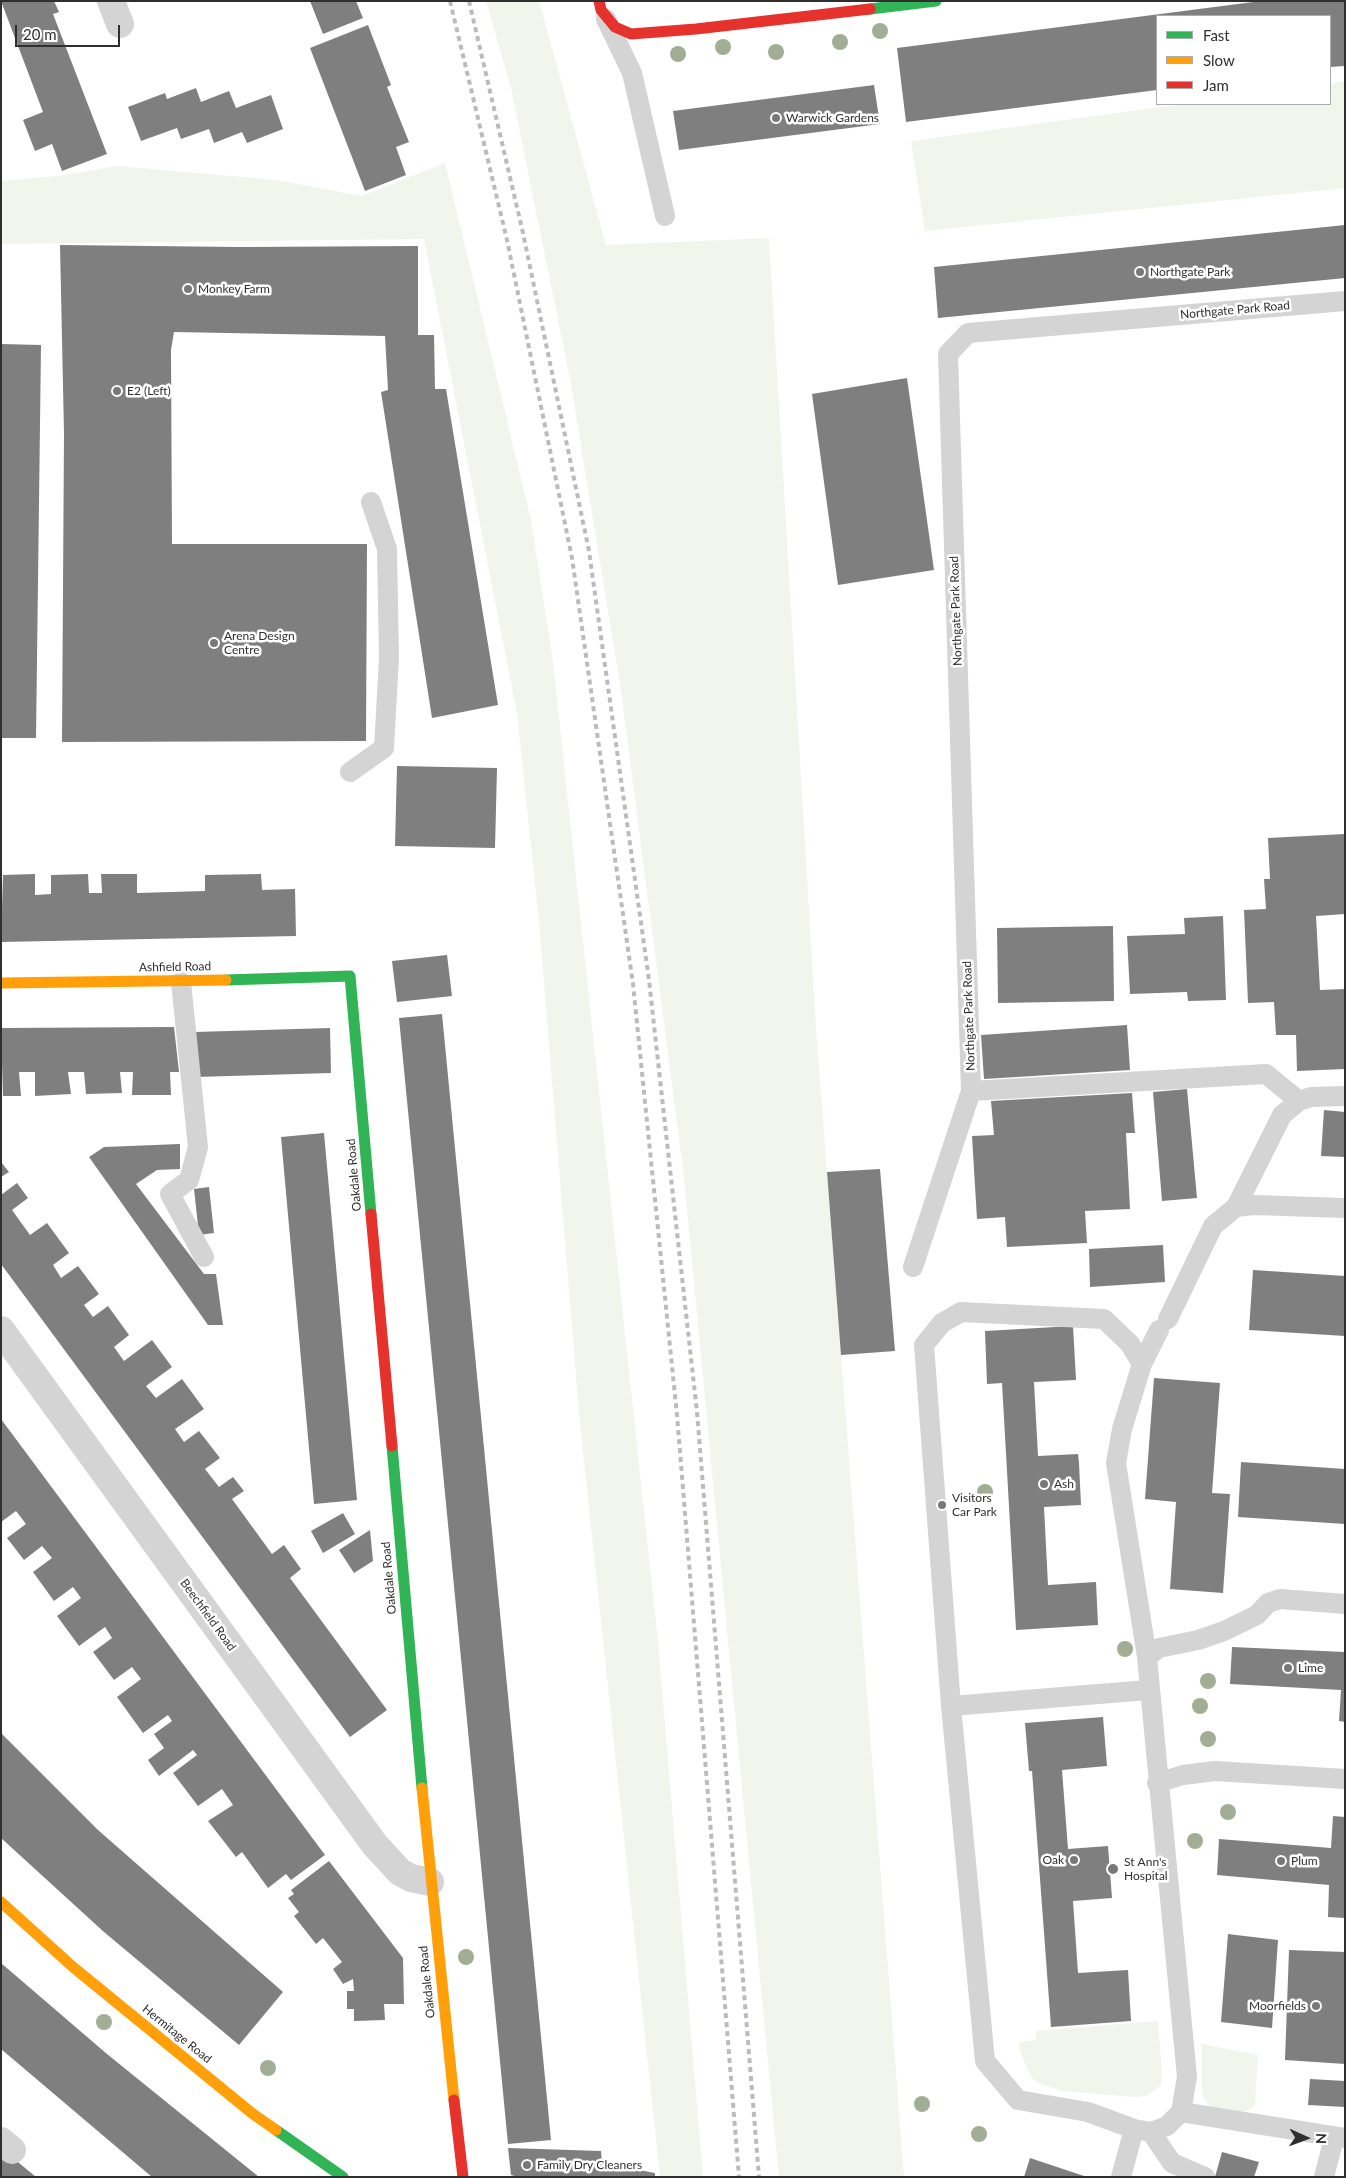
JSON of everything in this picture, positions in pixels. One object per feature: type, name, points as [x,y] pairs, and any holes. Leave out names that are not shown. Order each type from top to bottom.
[{"type":"street","points":[[600,6],[615,27],[631,34],[696,29],[936,1]]},
{"type":"street","name":"Ashfield Road","points":[[1,983],[181,982],[350,976]]},
{"type":"street","name":"Oakdale Road","points":[[350,976],[430,1882],[463,2177]]},
{"type":"street","name":"Beechfield Road","points":[[1,1330],[375,1845],[400,1872],[410,1878],[430,1882]]},
{"type":"street","name":"Hermitage Road","points":[[1,1902],[73,1967],[253,2114],[343,2177]]},
{"type":"lane","points":[[600,6],[632,73],[665,216]]},
{"type":"lane","name":"Northgate Park Road","points":[[913,1266],[971,1091],[948,354],[968,333],[1345,302]]},
{"type":"lane","points":[[350,772],[384,748],[388,658],[387,549],[371,502]]},
{"type":"lane","points":[[181,982],[198,1147],[189,1180],[170,1194],[204,1257]]},
{"type":"lane","points":[[971,1091],[1266,1074],[1299,1101]]},
{"type":"lane","points":[[1143,2131],[1167,2126],[1181,2112],[1187,2077],[1146,1657],[1116,1463],[1122,1429],[1142,1364],[1213,1226],[1236,1207],[1282,1115],[1299,1101],[1311,1097],[1345,1096]]},
{"type":"lane","points":[[1236,1207],[1254,1204],[1345,1208]]},
{"type":"lane","points":[[1142,1364],[1130,1344],[1104,1319],[961,1312],[942,1323],[924,1345],[950,1706],[985,2061],[1018,2100],[1088,2112],[1143,2131],[1172,2163],[1205,2177]]},
{"type":"lane","points":[[1146,1657],[1159,1648],[1198,1640],[1224,1631],[1257,1615],[1268,1603],[1280,1599],[1345,1604]]},
{"type":"lane","points":[[950,1706],[1148,1690]]},
{"type":"lane","points":[[1157,1782],[1183,1775],[1215,1772],[1345,1779]]},
{"type":"lane","points":[[1181,2112],[1340,2138],[1324,2177]]},
{"type":"lane","points":[[1121,2177],[1143,2131]]},
{"type":"shaded area","points":[[486,1],[539,1],[606,245],[769,238],[816,1029],[904,2177],[779,2177],[684,1177],[620,683],[570,379],[512,92]]},
{"type":"shaded area","points":[[1345,81],[1345,188],[925,231],[911,141],[1176,105],[1331,105],[1331,84]]},
{"type":"shaded area","points":[[445,163],[531,520],[553,662],[658,1642],[703,2177],[660,2177],[579,1413],[539,921],[517,713],[424,239],[1,244],[1,181],[58,176],[117,166],[276,180],[362,196]]},
{"type":"shaded area","points":[[1158,2021],[1161,2085],[1147,2096],[1135,2097],[1063,2091],[1047,2086],[1035,2081],[1030,2075],[1020,2051],[1019,2042],[1036,2040],[1036,2031]]},
{"type":"shaded area","points":[[1202,2044],[1258,2055],[1255,2106],[1244,2112],[1212,2108],[1206,2102],[1202,2094]]},
{"type":"building","points":[[1,1],[54,1],[59,12],[53,14],[107,154],[62,171],[52,144],[35,151],[23,120],[43,112]]},
{"type":"building","points":[[310,1],[356,1],[363,18],[323,34]]},
{"type":"building","points":[[1261,1],[1345,1],[1345,66],[1331,67],[1331,15],[1156,15],[1156,90],[906,122],[897,48]]},
{"type":"building","points":[[368,25],[391,85],[387,87],[409,142],[396,147],[406,175],[365,191],[310,48]]},
{"type":"building","name":"Warwick Gardens","points":[[874,85],[880,124],[679,150],[673,111]]},
{"type":"building","points":[[196,88],[201,102],[229,91],[236,108],[271,95],[283,129],[247,143],[242,132],[214,143],[209,129],[181,139],[177,128],[141,141],[128,107],[165,93],[167,99]]},
{"type":"building","name":"Northgate Park","points":[[1345,225],[1345,278],[938,318],[934,267]]},
{"type":"building","points":[[60,245],[418,246],[418,335],[434,335],[435,389],[446,389],[498,705],[432,718],[381,392],[388,390],[385,336],[174,332],[171,350],[172,544],[367,544],[366,741],[62,742],[64,433]]},
{"type":"building","points":[[1,344],[41,345],[36,738],[1,738]]},
{"type":"building","points":[[907,378],[934,570],[838,585],[812,394]]},
{"type":"building","points":[[397,766],[497,768],[495,848],[395,846]]},
{"type":"building","points":[[1345,834],[1345,914],[1316,916],[1320,990],[1345,989],[1345,1069],[1297,1071],[1296,1035],[1276,1035],[1274,1002],[1248,1003],[1244,910],[1266,909],[1264,879],[1270,879],[1268,838]]},
{"type":"building","points":[[35,874],[35,895],[51,894],[51,875],[88,874],[89,893],[102,893],[101,874],[137,874],[137,893],[205,891],[205,875],[261,874],[262,890],[295,889],[296,936],[1,942],[3,875]]},
{"type":"building","points":[[1223,916],[1226,1000],[1188,1001],[1187,992],[1130,994],[1127,936],[1185,934],[1184,918]]},
{"type":"building","points":[[1113,926],[1114,1001],[998,1003],[997,928]]},
{"type":"building","points":[[447,955],[452,996],[397,1002],[392,961]]},
{"type":"building","points":[[442,1014],[551,2140],[508,2144],[399,1018]]},
{"type":"building","points":[[1127,1025],[1130,1070],[984,1079],[981,1035]]},
{"type":"building","points":[[174,1027],[179,1072],[170,1072],[171,1095],[132,1095],[133,1072],[120,1072],[122,1093],[86,1094],[84,1072],[68,1072],[71,1094],[35,1096],[35,1072],[19,1072],[21,1096],[3,1096],[1,1028]]},
{"type":"building","points":[[330,1028],[331,1073],[196,1077],[195,1032]]},
{"type":"building","points":[[1187,1089],[1197,1198],[1162,1201],[1153,1092]]},
{"type":"building","points":[[1132,1093],[1135,1133],[1126,1133],[1130,1209],[1085,1211],[1087,1243],[1007,1247],[1005,1217],[977,1219],[972,1136],[994,1135],[991,1101]]},
{"type":"building","points":[[1324,1110],[1345,1112],[1345,1157],[1321,1156]]},
{"type":"building","points":[[324,1133],[357,1500],[314,1504],[281,1137]]},
{"type":"building","points":[[180,1144],[180,1169],[157,1170],[136,1184],[204,1274],[216,1274],[223,1325],[208,1325],[89,1157],[104,1147]]},
{"type":"building","points":[[1,1162],[9,1172],[1,1177]]},
{"type":"building","points":[[880,1169],[895,1351],[841,1355],[827,1172]]},
{"type":"building","points":[[17,1183],[28,1198],[12,1210],[30,1235],[47,1223],[69,1253],[53,1265],[61,1278],[78,1266],[99,1294],[84,1305],[93,1317],[108,1306],[129,1335],[114,1347],[124,1361],[152,1340],[172,1367],[146,1386],[156,1398],[182,1379],[204,1409],[175,1429],[184,1442],[199,1431],[220,1458],[205,1469],[219,1487],[233,1477],[244,1491],[232,1499],[272,1554],[284,1545],[301,1569],[290,1578],[387,1710],[350,1737],[1,1264],[1,1195]]},
{"type":"building","points":[[209,1187],[214,1233],[199,1235],[194,1189]]},
{"type":"building","points":[[1163,1245],[1165,1282],[1090,1287],[1089,1249]]},
{"type":"building","points":[[1253,1270],[1345,1276],[1345,1336],[1249,1330]]},
{"type":"building","name":"Ash","points":[[1073,1326],[1076,1380],[1034,1382],[1038,1456],[1078,1454],[1079,1463],[1081,1505],[1044,1507],[1048,1585],[1096,1582],[1098,1625],[1016,1630],[1002,1383],[987,1384],[985,1331]]},
{"type":"building","points":[[1154,1378],[1220,1383],[1212,1493],[1230,1494],[1223,1593],[1170,1589],[1176,1502],[1145,1499]]},
{"type":"building","points":[[1,1419],[325,1855],[291,1880],[286,1874],[268,1888],[242,1852],[236,1857],[208,1821],[233,1805],[222,1789],[198,1806],[173,1773],[197,1755],[193,1750],[159,1776],[148,1760],[164,1748],[154,1734],[172,1721],[168,1715],[143,1733],[117,1697],[141,1679],[132,1667],[114,1680],[93,1652],[112,1638],[105,1627],[79,1646],[57,1616],[81,1598],[73,1587],[54,1601],[33,1572],[52,1558],[42,1546],[24,1560],[7,1538],[26,1524],[16,1511],[1,1522]]},
{"type":"building","points":[[1241,1462],[1345,1469],[1345,1524],[1238,1517]]},
{"type":"building","points":[[343,1513],[355,1534],[323,1553],[311,1531]]},
{"type":"building","points":[[370,1530],[373,1561],[354,1573],[339,1550]]},
{"type":"building","name":"Lime","points":[[1232,1647],[1345,1652],[1345,1722],[1339,1721],[1341,1690],[1230,1684]]},
{"type":"building","name":"Oak","points":[[1103,1717],[1107,1766],[1062,1770],[1068,1849],[1108,1846],[1112,1898],[1073,1901],[1078,1973],[1128,1970],[1131,2021],[1051,2027],[1032,1771],[1029,1771],[1025,1723]]},
{"type":"building","points":[[1,1733],[98,1830],[283,1992],[239,2045],[104,1932],[1,1838]]},
{"type":"building","name":"Plum","points":[[1333,1816],[1345,1817],[1345,1918],[1328,1917],[1329,1885],[1217,1875],[1219,1839],[1331,1848]]},
{"type":"building","points":[[329,1861],[403,1958],[404,2004],[384,2004],[385,2020],[354,2021],[354,2009],[347,2009],[347,1991],[354,1991],[353,1979],[343,1984],[333,1969],[342,1962],[323,1938],[316,1944],[294,1916],[299,1912],[288,1898],[294,1894],[291,1890]]},
{"type":"building","points":[[1228,1934],[1278,1940],[1272,2028],[1221,2022]]},
{"type":"building","name":"Moorfields","points":[[1289,1950],[1345,1952],[1345,2064],[1285,2060]]},
{"type":"building","points":[[1,1963],[107,2054],[259,2177],[152,2177],[1,2049]]},
{"type":"building","points":[[1310,2079],[1345,2081],[1345,2107],[1308,2105]]},
{"type":"building","points":[[508,2148],[601,2151],[602,2163],[655,2173],[655,2177],[518,2177],[511,2175]]},
{"type":"building","points":[[1222,2152],[1259,2162],[1254,2177],[1215,2177]]},
{"type":"building","points":[[1,2154],[13,2158],[36,2177],[1,2177]]},
{"type":"building","points":[[1030,2158],[1084,2176],[1084,2177],[1024,2177]]},
{"type":"railway","points":[[450,1],[507,240],[572,558],[633,984],[677,1415],[739,2177]]},
{"type":"railway","points":[[469,1],[523,233],[589,551],[649,980],[697,1412],[759,2177]]},
{"type":"traffic: fast","points":[[870,9],[936,1]]},
{"type":"traffic: fast","points":[[226,980],[350,976],[371,1214]]},
{"type":"traffic: fast","points":[[392,1446],[422,1788]]},
{"type":"traffic: fast","points":[[276,2130],[343,2177]]},
{"type":"traffic: slow","points":[[1,983],[226,980]]},
{"type":"traffic: slow","points":[[422,1788],[454,2100]]},
{"type":"traffic: slow","points":[[1,1902],[73,1967],[253,2114],[276,2130]]},
{"type":"traffic: jam","points":[[599,1],[601,10],[615,27],[631,34],[696,29],[870,9]]},
{"type":"traffic: jam","points":[[371,1214],[392,1446]]},
{"type":"traffic: jam","points":[[454,2100],[463,2177]]},
{"type":"place","name":"Warwick Gardens","points":[[776,118]]},
{"type":"place","name":"Northgate Park","points":[[1140,272]]},
{"type":"place","name":"Monkey Farm","points":[[188,289]]},
{"type":"place","name":"E2 (Left)","points":[[117,391]]},
{"type":"place","name":"Arena Design Centre","points":[[214,643]]},
{"type":"place","name":"Ash","points":[[1044,1484]]},
{"type":"place","name":"Visitors Car Park","points":[[942,1505]]},
{"type":"place","name":"Lime","points":[[1288,1668]]},
{"type":"place","name":"Oak","points":[[1074,1860]]},
{"type":"place","name":"Plum","points":[[1281,1861]]},
{"type":"place","name":"St Ann's Hospital","points":[[1113,1869]]},
{"type":"place","name":"Moorfields","points":[[1316,2006]]},
{"type":"place","name":"Family Dry Cleaners","points":[[527,2165]]}]
